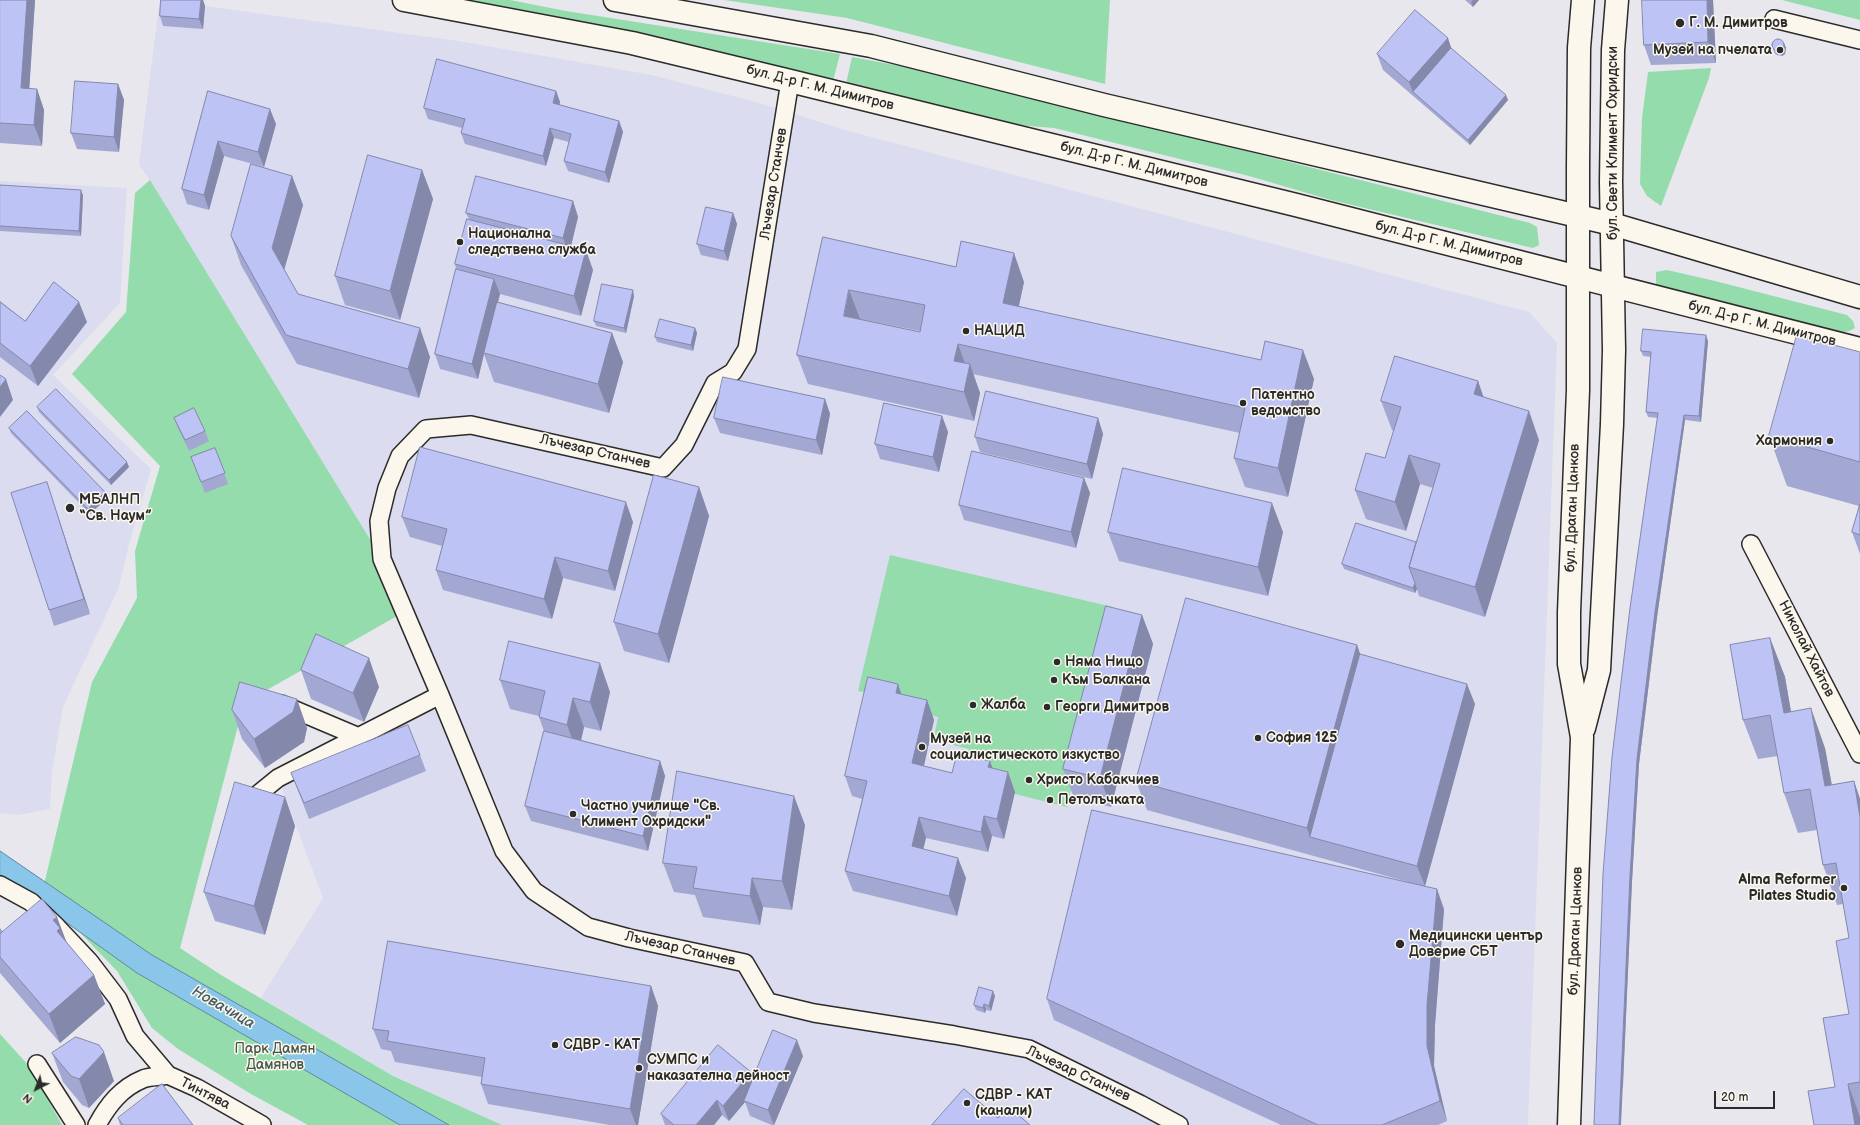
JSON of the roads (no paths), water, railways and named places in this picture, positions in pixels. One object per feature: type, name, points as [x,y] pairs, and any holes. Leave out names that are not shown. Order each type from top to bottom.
[{"type":"main road","name":"бул. Д-р Г. М. Димитров","points":[[404,0],[632,43],[1276,200],[1860,349]]},
{"type":"main road","points":[[615,0],[871,46],[1104,105],[1612,224],[1860,298]]},
{"type":"main road","points":[[1578,278],[1577,216],[1579,48],[1583,0]]},
{"type":"main road","name":"бул. Свети Климент Охридски","points":[[1613,287],[1613,50],[1617,0]]},
{"type":"main road","name":"бул. Драган Цанков","points":[[1569,1125],[1582,737],[1569,664],[1569,612],[1578,390],[1578,278]]},
{"type":"main road","name":"бул. Драган Цанков","points":[[1582,737],[1599,670],[1612,424],[1614,350],[1613,287]]},
{"type":"street","points":[[1774,19],[1860,40]]},
{"type":"street","name":"Лъчезар Станчев","points":[[790,81],[747,349],[733,372],[715,383],[684,445],[663,468],[471,425],[426,429],[400,456],[386,488],[378,521],[382,559],[440,695],[504,852],[534,891],[588,927],[629,938],[745,963],[768,1002],[814,1013],[954,1035],[1029,1049],[1179,1125]]},
{"type":"street","name":"Николай Хайтов","points":[[1751,544],[1860,754]]},
{"type":"street","points":[[238,817],[240,809],[278,778],[440,695]]},
{"type":"street","points":[[272,700],[359,737]]},
{"type":"street","points":[[0,885],[31,902],[89,961],[118,999],[135,1036],[168,1076]]},
{"type":"street","points":[[38,1064],[76,1125]]},
{"type":"street","points":[[97,1125],[108,1105],[122,1091],[143,1079],[168,1076]]},
{"type":"street","name":"Тинтява","points":[[168,1076],[197,1088],[262,1125]]},
{"type":"water","name":"Новачица","points":[[0,851],[152,955],[449,1125],[400,1125],[137,973],[0,875]]},
{"type":"place","name":"Г. М. Димитров","points":[[1680,23]]},
{"type":"place","name":"Музей на пчелата","points":[[1780,50]]},
{"type":"place","name":"Национална следствена служба","points":[[460,242]]},
{"type":"place","name":"НАЦИД","points":[[966,331]]},
{"type":"place","name":"Патентно ведомство","points":[[1243,403]]},
{"type":"place","name":"Хармония","points":[[1830,441]]},
{"type":"place","name":"MБАЛНП “Св. Наум”","points":[[70,508]]},
{"type":"place","name":"Няма Нищо","points":[[1057,662]]},
{"type":"place","name":"Към Балкана","points":[[1054,680]]},
{"type":"place","name":"Жалба","points":[[973,705]]},
{"type":"place","name":"Георги Димитров","points":[[1047,707]]},
{"type":"place","name":"София 125","points":[[1258,738]]},
{"type":"place","name":"Музей на социалистическото изкуство","points":[[922,747]]},
{"type":"place","name":"Христо Кабакчиев","points":[[1029,780]]},
{"type":"place","name":"Петолъчката","points":[[1050,800]]},
{"type":"place","name":"Частно училище \"Св. Климент Охридски\"","points":[[573,814]]},
{"type":"place","name":"Alma Reformer Pilates Studio","points":[[1844,888]]},
{"type":"place","name":"Медицински център Доверие СБТ","points":[[1400,944]]},
{"type":"place","name":"СДВР - КАТ","points":[[555,1045]]},
{"type":"place","name":"СУМПС и наказателна дейност","points":[[639,1068]]},
{"type":"place","name":"СДВР - КАТ (канали)","points":[[967,1103]]},
{"type":"park label","name":"Парк Дамян Дамянов","points":[[275,1058]]}]
